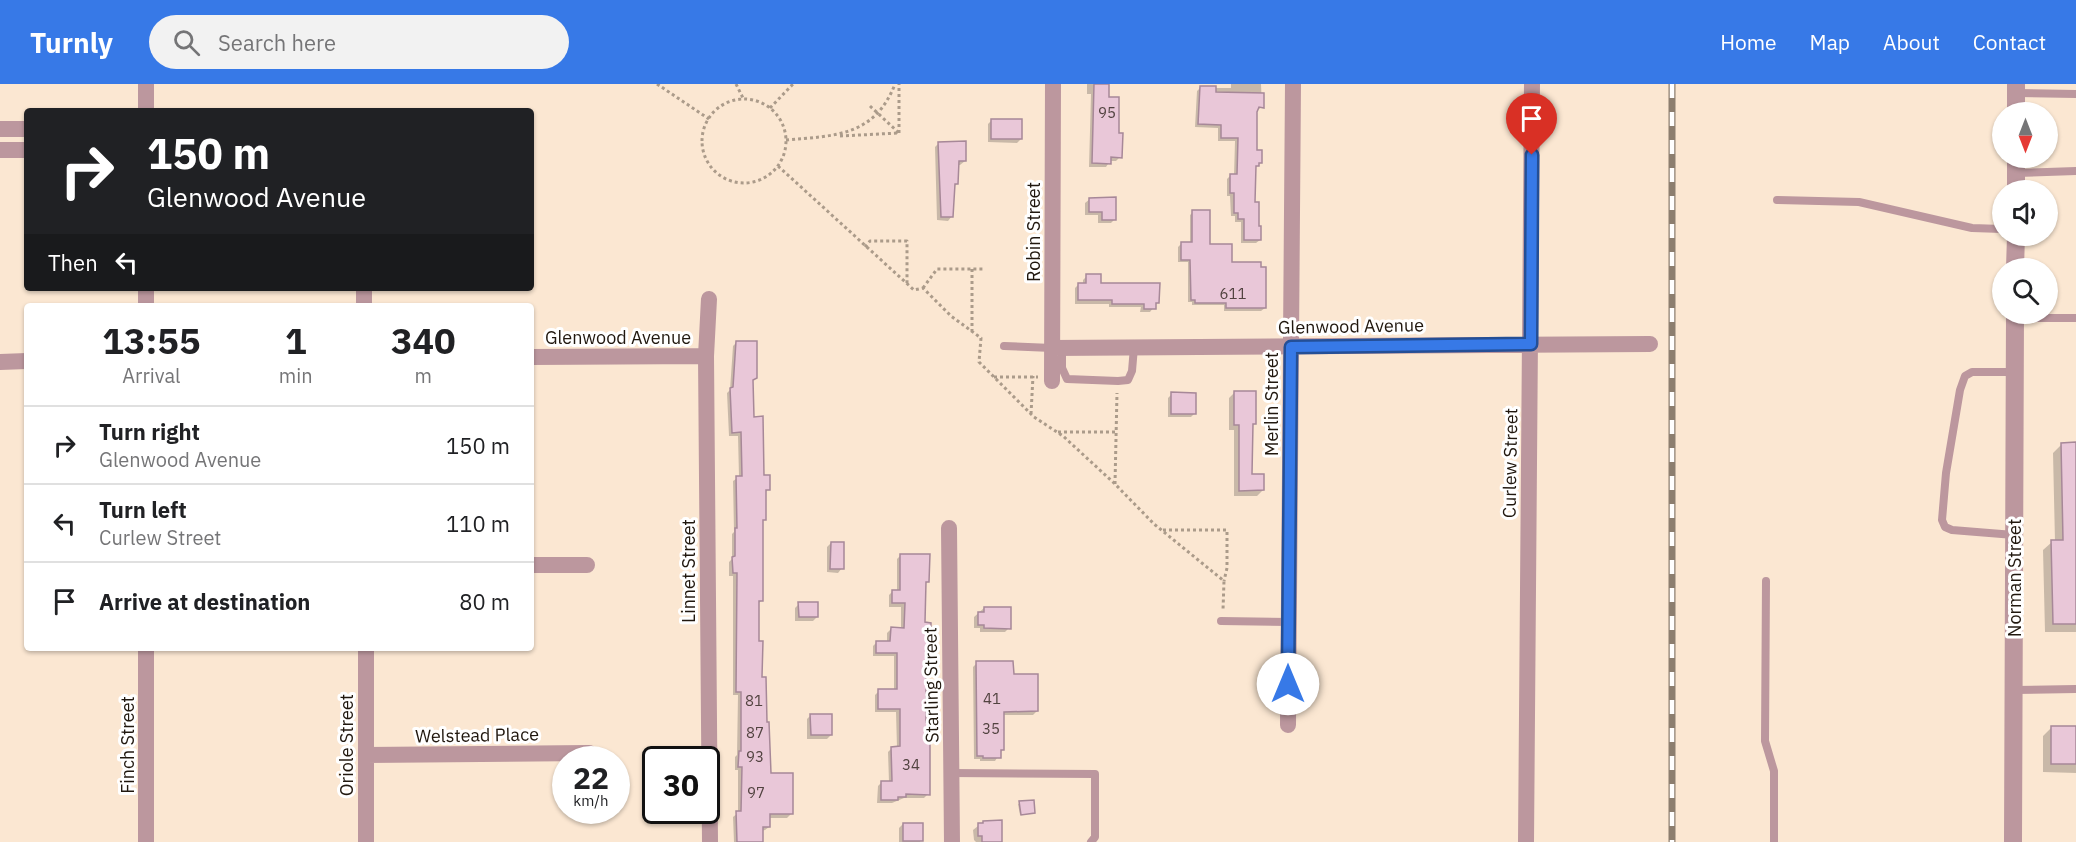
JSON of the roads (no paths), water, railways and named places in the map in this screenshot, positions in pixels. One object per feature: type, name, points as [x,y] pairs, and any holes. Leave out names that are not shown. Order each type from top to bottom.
[{"type":"street","points":[[146,84],[146,108]]},
{"type":"street","name":"Robin Street","points":[[1052,381],[1057,348],[1053,84]]},
{"type":"street","name":"Merlin Street","points":[[1288,725],[1293,84]]},
{"type":"street","name":"Curlew Street","points":[[1526,842],[1532,84]]},
{"type":"street","points":[[0,129],[24,129]]},
{"type":"street","points":[[0,150],[24,150]]},
{"type":"street","name":"Linnet Street","points":[[709,300],[706,356],[710,842]]},
{"type":"street","name":"Norman Street","points":[[2013,842],[2015,324]]},
{"type":"street","name":"Glenwood Avenue","points":[[1057,348],[1650,344]]},
{"type":"street","name":"Glenwood Avenue","points":[[534,357],[706,356]]},
{"type":"street","points":[[0,362],[24,361]]},
{"type":"street","name":"Starling Street","points":[[949,528],[952,842]]},
{"type":"street","points":[[534,565],[587,565]]},
{"type":"street","name":"Finch Street","points":[[146,651],[146,842]]},
{"type":"street","name":"Oriole Street","points":[[366,651],[366,842]]},
{"type":"street","name":"Welstead Place","points":[[366,755],[552,753]]},
{"type":"lane","points":[[2016,89],[2076,94]]},
{"type":"lane","points":[[2016,174],[2076,171]]},
{"type":"lane","points":[[1777,200],[1859,202],[1972,228],[1992,229]]},
{"type":"lane","points":[[2058,317],[2076,318]]},
{"type":"lane","points":[[1004,346],[1057,348],[1067,379],[1118,381],[1128,380],[1132,371],[1134,347]]},
{"type":"lane","points":[[2014,536],[1952,530],[1945,527],[1942,520],[1946,473],[1960,390],[1965,376],[1972,372],[2015,372]]},
{"type":"lane","points":[[1766,581],[1765,741],[1774,771],[1774,842]]},
{"type":"lane","points":[[1222,621],[1289,622]]},
{"type":"lane","points":[[2014,690],[2076,689]]},
{"type":"lane","points":[[951,773],[1095,774],[1095,837],[1090,842]]},
{"type":"railway","points":[[1672,84],[1672,842]]}]
